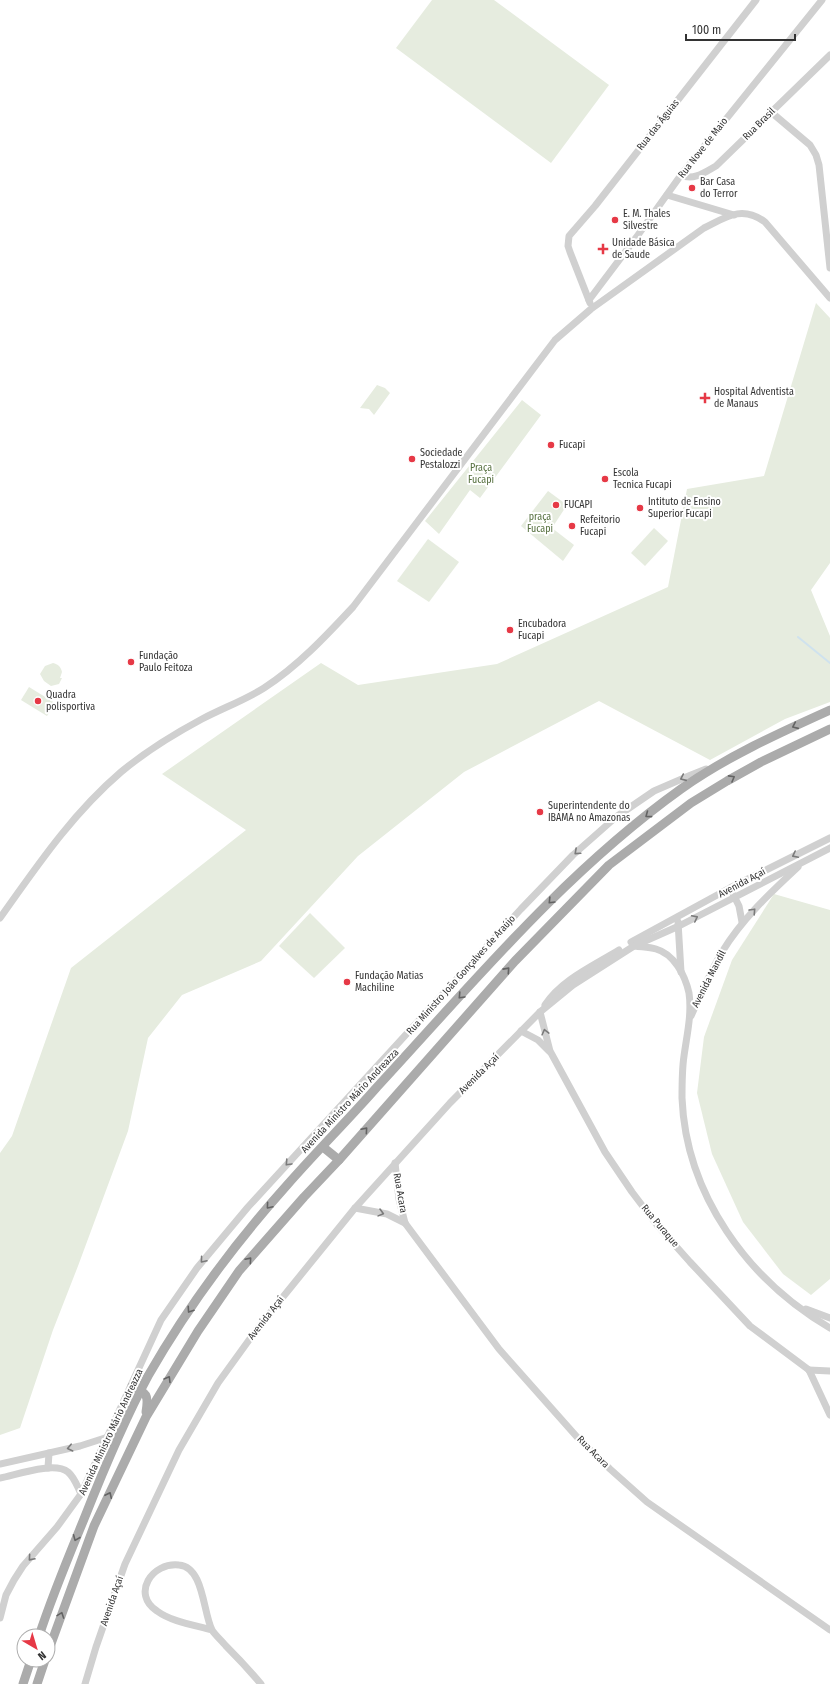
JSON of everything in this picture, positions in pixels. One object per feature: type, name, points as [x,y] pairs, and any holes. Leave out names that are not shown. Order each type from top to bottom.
[{"type":"main road","name":"Avenida Ministro Mário Andreazza","points":[[42,1628],[50,1603],[100,1477],[141,1390],[181,1323],[209,1282],[251,1227],[288,1184],[506,948],[596,856],[682,788],[720,765],[784,731],[830,710]]},
{"type":"main road","points":[[56,1630],[94,1526],[146,1417],[198,1331],[239,1271],[515,961],[609,865],[691,803],[727,780],[830,729]]},
{"type":"main road","points":[[323,1147],[339,1160]]},
{"type":"main road","points":[[132,1386],[141,1390],[148,1398],[146,1417]]},
{"type":"main road","points":[[23,1684],[28,1668]]},
{"type":"main road","points":[[37,1684],[42,1668]]},
{"type":"street","name":"Rua das Águias","points":[[589,300],[568,246],[569,236],[595,206],[756,0]]},
{"type":"street","name":"Rua Nove de Maio","points":[[589,300],[681,175],[822,0]]},
{"type":"street","name":"Rua Brasil","points":[[681,175],[686,177],[694,177],[716,166],[830,54]]},
{"type":"street","points":[[771,112],[810,145],[816,155],[819,165],[830,268]]},
{"type":"street","points":[[667,195],[735,215]]},
{"type":"street","points":[[0,918],[76,815],[122,771],[180,731],[264,688],[309,653],[353,606],[556,340],[591,309],[704,228],[724,218],[746,212],[757,216],[765,222],[830,298]]},
{"type":"street","points":[[589,300],[591,309]]},
{"type":"street","name":"Rua Ministro João Gonçalves de Araújo","points":[[132,1386],[161,1320],[197,1268],[248,1207],[521,909],[573,855],[616,817],[654,791],[691,774],[720,765]]},
{"type":"street","name":"Avenida Açaí","points":[[540,1012],[573,985],[634,946],[678,922],[730,888],[830,838]]},
{"type":"street","name":"Avenida Açaí","points":[[85,1684],[96,1647],[125,1564],[179,1450],[218,1383],[257,1329],[355,1208],[395,1163],[450,1103],[522,1032],[540,1012],[550,997],[569,981],[631,942],[735,898],[830,848]]},
{"type":"street","name":"Avenida Mandil","points":[[690,1016],[721,952],[742,922],[768,895],[805,861]]},
{"type":"street","points":[[730,888],[740,911],[742,922]]},
{"type":"street","points":[[678,922],[681,972]]},
{"type":"street","name":"Avenida Mandil","points":[[634,946],[656,949],[671,957],[681,972],[688,992],[690,1016],[683,1057],[682,1098],[687,1137],[699,1179],[716,1216],[740,1251],[767,1281],[800,1308],[830,1328]]},
{"type":"street","name":"Rua Puraque","points":[[540,1012],[550,1051],[605,1152],[632,1192],[657,1225],[750,1326],[809,1370],[830,1415]]},
{"type":"street","name":"Rua Puraque","points":[[522,1032],[538,1040],[550,1051]]},
{"type":"street","name":"Rua Acara","points":[[395,1163],[399,1199],[405,1223],[499,1349],[577,1436],[610,1469],[648,1502],[830,1630]]},
{"type":"street","name":"Rua Acara","points":[[355,1208],[386,1214],[405,1223]]},
{"type":"street","name":"Avenida Mandil","points":[[800,1308],[830,1318]]},
{"type":"street","points":[[809,1370],[830,1371]]},
{"type":"street","name":"Avenida Ministro Mário Andreazza","points":[[0,1618],[6,1595],[23,1566],[57,1527],[81,1494],[132,1386]]},
{"type":"street","points":[[0,1464],[80,1446],[108,1437]]},
{"type":"street","points":[[48,1468],[49,1453]]},
{"type":"street","points":[[0,1478],[48,1468],[62,1469],[73,1478],[81,1494]]},
{"type":"street","points":[[212,1630],[166,1616],[156,1611],[146,1599],[145,1589],[147,1582],[153,1573],[163,1566],[171,1565],[181,1564],[189,1569],[196,1577],[212,1630],[261,1684]]},
{"type":"green space","points":[[432,0],[494,0],[609,85],[551,163],[396,48]]},
{"type":"green space","points":[[816,303],[830,318],[830,563],[811,590],[830,636],[830,702],[785,719],[710,760],[599,701],[464,772],[358,856],[261,961],[182,995],[148,1038],[128,1131],[53,1330],[20,1428],[0,1435],[0,1153],[12,1136],[71,968],[246,830],[162,774],[321,663],[358,685],[497,664],[668,587],[687,489],[764,476]]},
{"type":"green space","points":[[377,385],[385,388],[390,393],[374,415],[369,409],[360,408]]},
{"type":"green space","name":"Praça Fucapi","points":[[522,400],[541,415],[480,498],[470,490],[439,534],[425,521]]},
{"type":"green space","name":"praça Fucapi","points":[[548,491],[567,505],[552,528],[574,545],[563,561],[521,526]]},
{"type":"green space","points":[[654,528],[668,541],[645,566],[631,553]]},
{"type":"green space","points":[[428,539],[459,562],[429,602],[397,581]]},
{"type":"green space","points":[[53,663],[58,665],[61,669],[62,672],[60,678],[62,678],[59,684],[51,686],[44,681],[40,674],[45,666]]},
{"type":"green space","name":"Quadra polisportiva","points":[[29,687],[55,703],[47,716],[21,700]]},
{"type":"green space","points":[[774,894],[830,910],[830,1279],[811,1295],[783,1274],[743,1222],[712,1154],[697,1093],[704,1037],[732,960]]},
{"type":"green space","points":[[310,913],[345,948],[314,978],[279,946]]},
{"type":"waterway","points":[[798,637],[830,663]]},
{"type":"place","name":"Bar Casa do Terror","points":[[692,188]]},
{"type":"place","name":"E. M. Thales Silvestre","points":[[615,220]]},
{"type":"place","name":"Unidade Básica de Saude","points":[[603,249]]},
{"type":"place","name":"Hospital Adventista de Manaus","points":[[705,398]]},
{"type":"place","name":"Fucapi","points":[[551,445]]},
{"type":"place","name":"Sociedade Pestalozzi","points":[[412,459]]},
{"type":"place","name":"Escola Tecnica Fucapi","points":[[605,479]]},
{"type":"place","name":"FUCAPI","points":[[556,505]]},
{"type":"place","name":"Intituto de Ensino Superior Fucapi","points":[[640,508]]},
{"type":"place","name":"Refeitorio Fucapi","points":[[572,526]]},
{"type":"place","name":"Encubadora Fucapi","points":[[510,630]]},
{"type":"place","name":"Fundação Paulo Feitoza","points":[[131,662]]},
{"type":"place","name":"Quadra polisportiva","points":[[38,701]]},
{"type":"place","name":"Superintendente do IBAMA no Amazonas","points":[[540,812]]},
{"type":"place","name":"Fundação Matias Machiline","points":[[347,982]]}]
